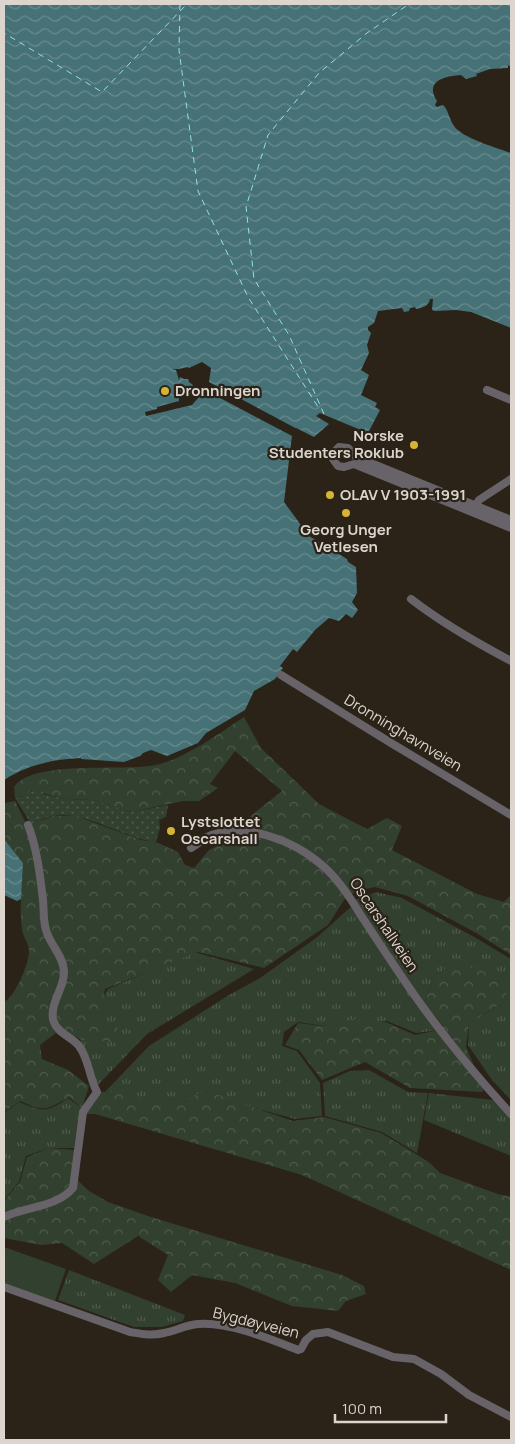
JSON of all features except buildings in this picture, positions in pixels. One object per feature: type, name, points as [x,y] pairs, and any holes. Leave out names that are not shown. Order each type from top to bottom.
[{"type":"street","points":[[487,390],[511,400]]},
{"type":"street","points":[[419,487],[356,457],[348,448],[339,447],[333,452],[333,459],[338,466],[344,467],[354,464],[419,487],[473,509],[511,528]]},
{"type":"street","points":[[473,509],[479,500],[511,479]]},
{"type":"street","points":[[473,509],[511,520]]},
{"type":"street","points":[[411,599],[459,631],[511,661]]},
{"type":"street","name":"Dronninghavnveien","points":[[281,675],[511,815]]},
{"type":"street","points":[[4,1217],[54,1202],[73,1188],[83,1112],[97,1092],[91,1081],[88,1065],[78,1044],[60,1032],[54,1022],[52,1014],[64,979],[64,963],[46,931],[35,846],[28,825]]},
{"type":"street","name":"Oscarshallveien","points":[[191,848],[207,837],[221,833],[259,833],[290,844],[323,866],[355,905],[428,1013],[511,1114]]},
{"type":"street","name":"Bygdøyveien","points":[[4,1287],[130,1332],[148,1335],[164,1333],[196,1324],[216,1324],[264,1337],[298,1350],[314,1334],[328,1332],[393,1357],[414,1359],[441,1374],[469,1395],[511,1417]]},
{"type":"green space","points":[[244,717],[261,748],[319,804],[367,829],[387,818],[402,826],[392,850],[477,894],[504,902],[511,895],[511,955],[478,934],[408,896],[375,887],[356,891],[344,900],[328,925],[264,968],[198,952],[105,989],[99,1019],[118,1028],[115,1042],[82,1040],[61,1029],[40,1045],[42,1059],[68,1070],[89,1086],[82,1108],[69,1097],[45,1108],[35,1107],[20,1101],[4,1112],[4,1002],[13,994],[21,980],[27,964],[29,951],[21,921],[23,863],[4,839],[4,803],[15,801],[27,825],[53,816],[76,816],[141,840],[156,842],[178,852],[185,865],[194,868],[209,850],[236,837],[238,826],[282,791],[235,751],[210,784],[218,788],[199,801],[183,801],[131,812],[94,800],[65,799],[31,790],[27,795],[15,798],[14,787],[24,778],[40,773],[80,768],[141,767],[167,762],[202,745]]},
{"type":"green space","points":[[37,789],[43,791],[43,794],[65,799],[94,800],[131,812],[168,805],[166,817],[159,820],[160,828],[156,842],[78,817],[65,815],[45,818],[31,824],[15,798]]},
{"type":"green space","points":[[376,892],[402,898],[511,959],[511,1100],[492,1080],[468,1045],[469,1024],[507,1000],[435,976],[424,1003],[355,900]]},
{"type":"green space","points":[[352,906],[439,1030],[416,1033],[387,1021],[325,1026],[298,1022],[284,1032],[282,1046],[297,1051],[320,1083],[322,1116],[295,1119],[207,1095],[171,1110],[105,1092],[149,1046],[229,995],[260,978],[316,938]]},
{"type":"green space","points":[[194,952],[254,969],[147,1034],[97,1086],[79,1036],[108,989]]},
{"type":"green space","points":[[451,964],[480,969],[505,987],[507,1000],[469,1024],[466,1047],[484,1089],[482,1092],[410,1088],[365,1062],[322,1080],[299,1050],[285,1045],[298,1023],[324,1026],[354,1019],[386,1022],[415,1035],[439,1030],[443,1026],[424,1003],[435,976]]},
{"type":"green space","points":[[369,1070],[408,1092],[428,1093],[417,1153],[382,1132],[325,1116],[323,1083],[350,1071]]},
{"type":"green space","points":[[204,1090],[293,1121],[324,1117],[381,1133],[430,1163],[440,1173],[511,1197],[511,1270],[302,1175],[95,1114],[85,1114],[99,1092],[120,1092],[172,1109]]},
{"type":"green space","points":[[429,1093],[493,1100],[511,1116],[511,1156],[424,1120]]},
{"type":"green space","points":[[68,1098],[82,1108],[78,1117],[74,1148],[49,1148],[26,1156],[19,1182],[4,1200],[4,1113],[19,1102],[34,1108],[45,1109],[55,1106]]},
{"type":"green space","points":[[49,1148],[76,1150],[73,1176],[89,1191],[108,1202],[151,1217],[342,1275],[364,1286],[366,1294],[346,1301],[338,1311],[292,1306],[235,1283],[192,1275],[171,1292],[158,1280],[168,1255],[138,1236],[94,1264],[62,1243],[41,1245],[4,1238],[4,1201],[20,1182],[27,1157]]},
{"type":"green space","points":[[4,1247],[66,1269],[55,1301],[4,1283]]},
{"type":"green space","points":[[69,1270],[185,1315],[183,1321],[162,1327],[134,1327],[58,1300]]},
{"type":"water","points":[[4,4],[511,4],[511,67],[508,65],[508,68],[490,69],[466,79],[461,75],[443,78],[435,84],[433,89],[437,101],[435,105],[437,107],[443,105],[454,126],[464,135],[511,153],[511,328],[471,312],[432,310],[433,299],[430,299],[421,308],[410,308],[409,311],[404,312],[402,308],[378,311],[374,323],[368,327],[371,333],[367,345],[369,353],[361,370],[369,375],[361,395],[377,403],[375,407],[380,410],[368,433],[320,413],[316,416],[329,424],[314,437],[296,428],[292,436],[284,502],[309,536],[347,559],[348,562],[356,567],[357,593],[352,602],[358,610],[352,618],[346,614],[339,621],[329,618],[315,630],[297,652],[293,649],[280,666],[283,668],[275,679],[254,691],[245,710],[206,733],[198,743],[167,756],[151,750],[124,762],[81,758],[51,761],[22,770],[4,780]]},
{"type":"water","points":[[4,839],[23,863],[21,899],[17,901],[4,895]]},
{"type":"pier","name":"Dronningen","points":[[202,362],[211,368],[209,382],[316,439],[313,440],[296,431],[294,437],[205,390],[192,405],[146,416],[145,412],[179,401],[179,396],[186,397],[192,393],[191,388],[193,385],[188,379],[180,377],[179,380],[176,370],[172,369],[189,368]]},
{"type":"ferry route","points":[[180,4],[179,50],[198,191],[248,297],[320,410]]},
{"type":"ferry route","points":[[4,29],[4,33],[102,92],[187,4]]},
{"type":"ferry route","points":[[324,414],[289,335],[254,279],[246,207],[268,135],[319,73],[367,33],[409,4]]},
{"type":"place","name":"Dronningen","points":[[165,391]]},
{"type":"place","name":"Norske Studenters Roklub","points":[[414,445]]},
{"type":"place","name":"OLAV V 1903-1991","points":[[330,495]]},
{"type":"place","name":"Georg Unger Vetlesen","points":[[346,513]]},
{"type":"place","name":"Lystslottet Oscarshall","points":[[171,831]]}]
